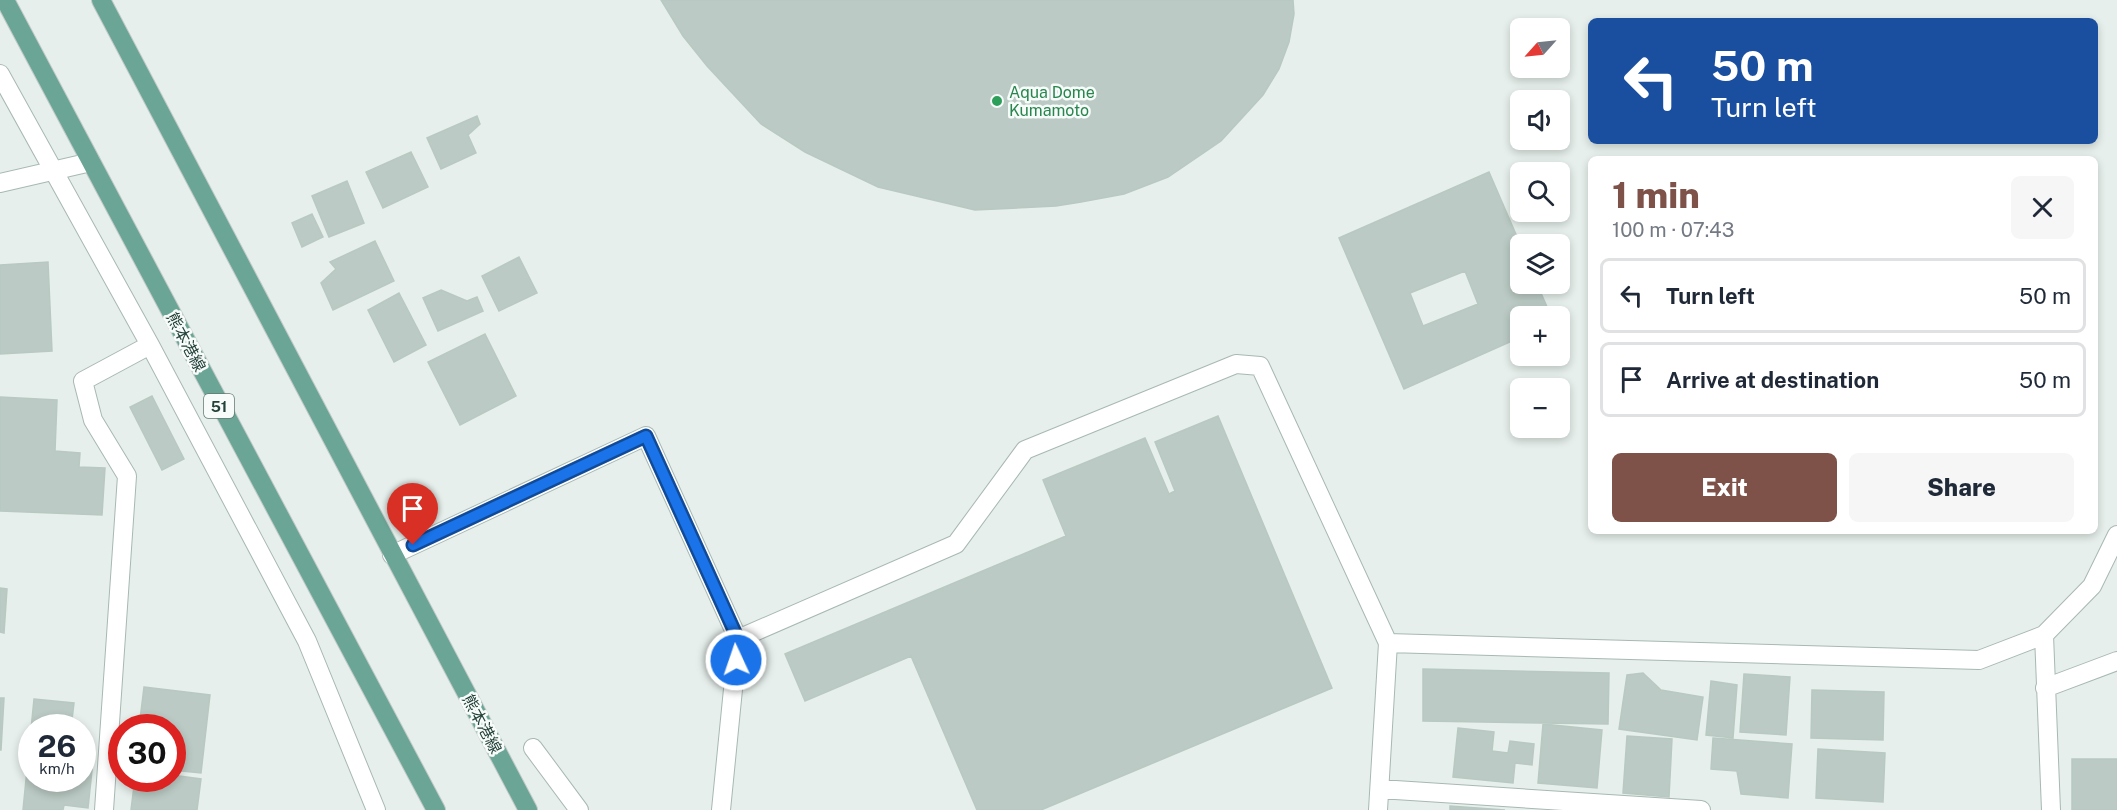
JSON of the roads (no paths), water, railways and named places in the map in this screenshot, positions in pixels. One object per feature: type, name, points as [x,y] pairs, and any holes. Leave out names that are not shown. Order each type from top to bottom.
[{"type":"main road","name":"熊本港線","points":[[5,0],[436,810]]},
{"type":"main road","name":"熊本港線","points":[[101,0],[528,810]]},
{"type":"street","points":[[0,74],[150,345],[307,641],[376,810]]},
{"type":"street","points":[[0,183],[91,162]]},
{"type":"street","points":[[104,810],[127,476],[93,420],[83,381],[150,345]]},
{"type":"street","points":[[738,639],[956,544],[1025,450],[1236,364],[1260,366],[1388,643],[1378,810]]},
{"type":"street","points":[[392,555],[646,436],[738,639],[721,810]]},
{"type":"street","points":[[1388,643],[1979,660],[2044,634],[2092,586],[2117,535]]},
{"type":"street","points":[[2044,634],[2051,810]]},
{"type":"street","points":[[2045,688],[2117,662]]},
{"type":"street","points":[[533,748],[579,810]]},
{"type":"street","points":[[1380,789],[1701,810]]},
{"type":"place","name":"Aqua Dome Kumamoto","points":[[997,101]]}]
